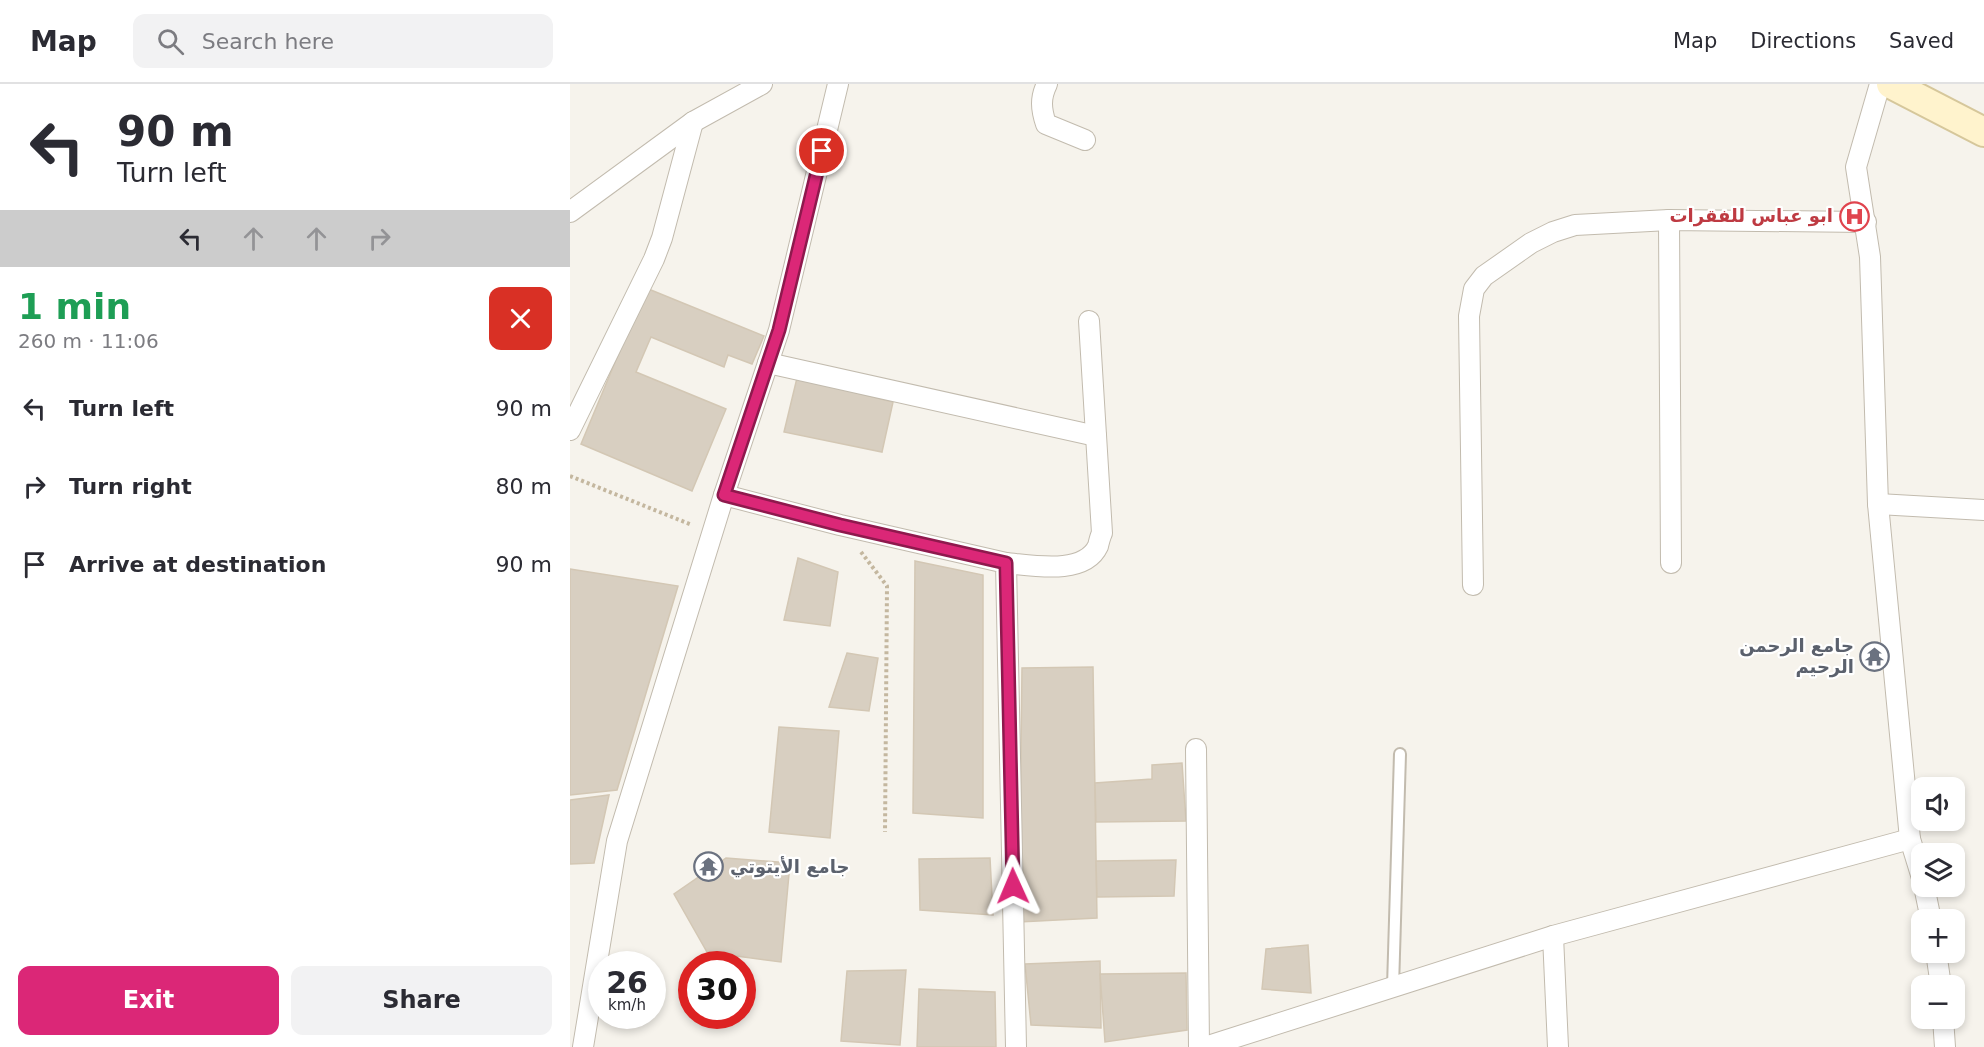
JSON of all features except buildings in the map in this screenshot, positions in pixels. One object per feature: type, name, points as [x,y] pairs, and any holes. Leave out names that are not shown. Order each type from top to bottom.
[{"type":"main road","points":[[1892,84],[1984,132]]},
{"type":"street","points":[[570,212],[693,122],[761,84]]},
{"type":"street","points":[[583,1047],[617,842],[724,495],[779,330],[838,84]]},
{"type":"street","points":[[1047,84],[1042,93],[1041,109],[1046,124],[1085,140]]},
{"type":"street","points":[[1880,84],[1856,167],[1870,257],[1878,504],[1912,843]]},
{"type":"street","points":[[570,430],[663,238],[693,122]]},
{"type":"street","points":[[1473,585],[1469,316],[1474,289],[1484,276],[1531,243],[1552,232],[1575,225],[1669,220],[1866,222]]},
{"type":"street","points":[[1669,220],[1671,563]]},
{"type":"street","points":[[724,495],[840,525],[1006,563],[1058,567],[1081,562],[1097,549],[1102,533],[1089,321]]},
{"type":"street","points":[[768,363],[1096,436]]},
{"type":"street","points":[[1878,504],[1984,510]]},
{"type":"street","points":[[1006,563],[1016,1047]]},
{"type":"street","points":[[1196,749],[1199,1047]]},
{"type":"street","points":[[1205,1047],[1553,936],[1911,839]]},
{"type":"street","points":[[1553,936],[1558,1047]]},
{"type":"street","points":[[1944,1029],[1945,1047]]},
{"type":"lane","points":[[1393,987],[1400,754]]},
{"type":"path","points":[[570,476],[713,532]]},
{"type":"path","points":[[840,525],[887,586],[885,832]]},
{"type":"place","name":"ابو عباس للفقرات","points":[[1854,216]]},
{"type":"place","name":"جامع الرحمن الرحيم","points":[[1875,656]]},
{"type":"place","name":"جامع الأيتوتي","points":[[709,867]]},
{"type":"route","points":[[822,151],[779,330],[724,495],[840,525],[1006,563],[1013,886]]}]
